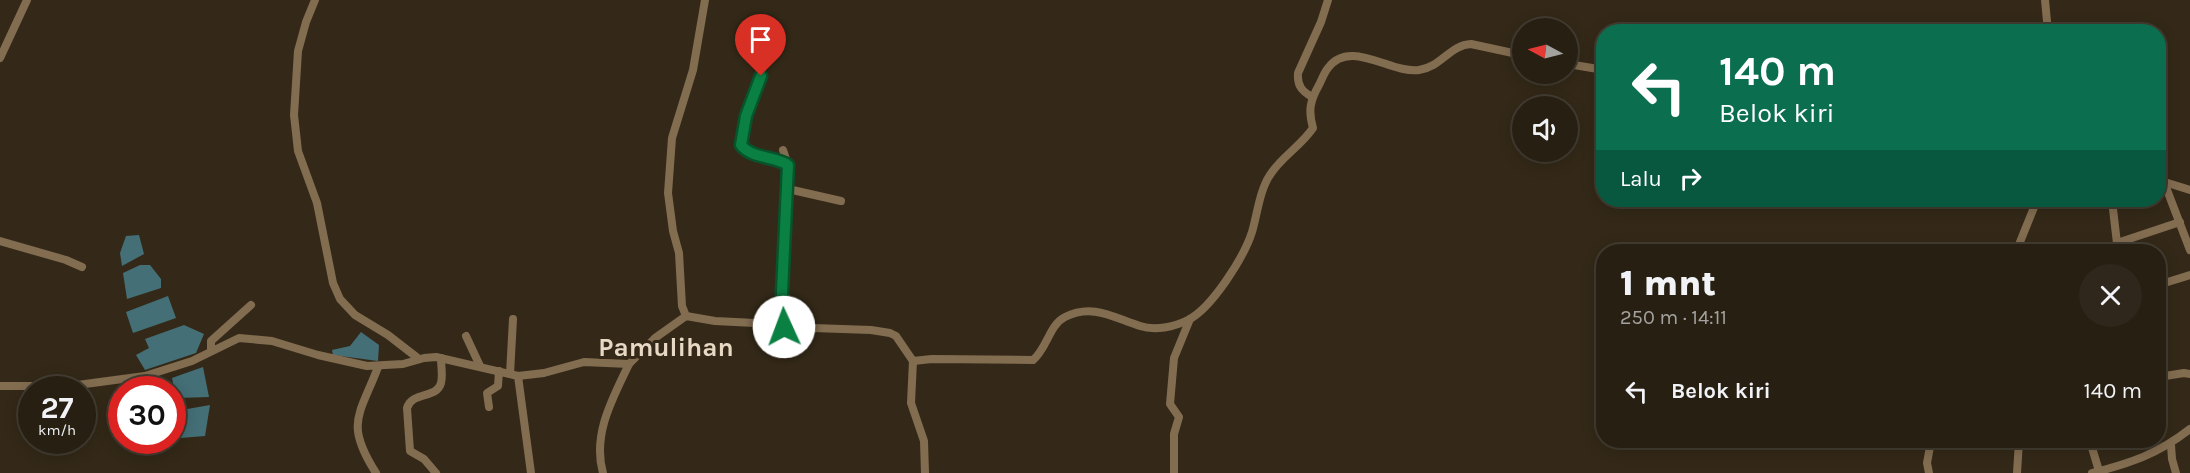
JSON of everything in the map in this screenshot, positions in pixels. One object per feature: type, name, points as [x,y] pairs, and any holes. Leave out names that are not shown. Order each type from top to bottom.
[{"type":"street","points":[[0,58],[27,0]]},
{"type":"street","points":[[315,0],[306,22],[297,60],[294,115],[298,151],[317,203],[333,282],[340,299],[355,315],[388,335],[419,360]]},
{"type":"street","points":[[686,316],[682,306],[679,253],[673,231],[668,193],[672,138],[693,70],[705,0]]},
{"type":"street","points":[[1312,97],[1301,89],[1298,73],[1319,27],[1328,0]]},
{"type":"street","points":[[2045,0],[2047,24]]},
{"type":"street","points":[[913,361],[932,359],[1033,360],[1039,355],[1056,325],[1064,317],[1088,312],[1113,314],[1141,327],[1154,328],[1164,328],[1190,319],[1213,298],[1236,266],[1251,235],[1269,176],[1304,141],[1313,128],[1309,114],[1312,97],[1328,67],[1346,56],[1409,71],[1431,67],[1444,59],[1456,47],[1463,45],[1512,53]]},
{"type":"street","points":[[1578,66],[1596,69]]},
{"type":"street","points":[[761,76],[746,116],[742,148],[758,157],[788,163]]},
{"type":"street","points":[[783,150],[788,163],[782,292],[784,327]]},
{"type":"street","points":[[2166,183],[2190,190]]},
{"type":"street","points":[[788,189],[841,201]]},
{"type":"street","points":[[2166,192],[2190,250]]},
{"type":"street","points":[[2019,244],[2034,207]]},
{"type":"street","points":[[2113,209],[2117,243],[2180,222]]},
{"type":"street","points":[[0,241],[66,260],[82,267]]},
{"type":"street","points":[[2166,282],[2190,275]]},
{"type":"street","points":[[211,351],[211,342],[251,305]]},
{"type":"street","points":[[603,473],[599,459],[600,440],[608,407],[629,364],[655,338],[686,316],[784,327],[871,330],[896,336],[913,361],[911,404],[924,441],[925,473]]},
{"type":"street","points":[[513,319],[514,375],[531,473]]},
{"type":"street","points":[[1174,473],[1174,434],[1179,417],[1170,404],[1174,362],[1190,319]]},
{"type":"street","points":[[466,336],[480,366]]},
{"type":"street","points":[[0,386],[70,386],[145,376],[182,364],[239,338],[272,341],[318,355],[378,367],[430,357],[514,375],[544,373],[584,362],[629,364]]},
{"type":"street","points":[[436,473],[424,459],[411,451],[407,408],[409,401],[413,398],[434,392],[440,387],[442,382],[441,358]]},
{"type":"street","points":[[376,473],[364,454],[357,436],[357,426],[362,402],[378,367]]},
{"type":"street","points":[[489,407],[488,393],[498,386],[500,371]]},
{"type":"street","points":[[2166,376],[2190,374]]},
{"type":"street","points":[[2166,447],[2190,429]]},
{"type":"street","points":[[2171,444],[2176,473]]},
{"type":"street","points":[[1929,473],[1927,463],[1930,448]]},
{"type":"street","points":[[2017,473],[2019,448]]},
{"type":"street","points":[[2091,448],[2094,472],[2143,459],[2164,448]]},
{"type":"water","points":[[139,235],[144,254],[122,266],[120,253],[126,236]]},
{"type":"water","points":[[140,265],[150,265],[161,279],[161,288],[127,299],[123,273]]},
{"type":"water","points":[[168,296],[176,318],[133,333],[126,312]]},
{"type":"water","points":[[184,325],[204,334],[196,353],[145,370],[136,355],[149,348],[145,339]]},
{"type":"water","points":[[361,332],[379,345],[378,361],[333,355],[332,350],[350,346]]},
{"type":"water","points":[[203,367],[209,397],[186,398],[186,376],[178,376]]},
{"type":"water","points":[[210,405],[205,436],[186,438],[186,409]]},
{"type":"district","name":"Pamulihan","points":[[666,347]]},
{"type":"route","points":[[761,76],[746,116],[741,145],[743,149],[751,151],[758,157],[788,163],[782,292],[784,327]]}]
